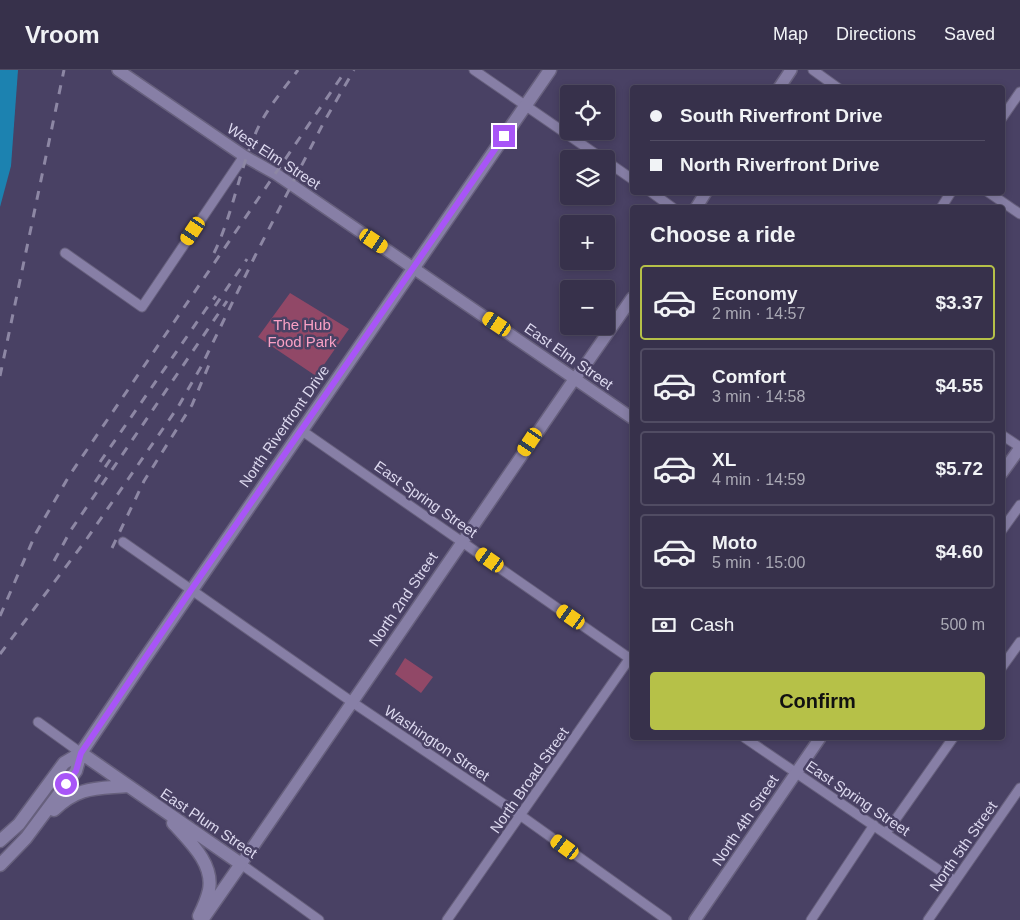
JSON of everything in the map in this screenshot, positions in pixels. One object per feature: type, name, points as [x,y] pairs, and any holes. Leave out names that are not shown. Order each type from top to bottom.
[{"type":"main road","name":"North Riverfront Drive","points":[[81,753],[191,590],[550,70]]},
{"type":"main road","name":"East Plum Street","points":[[81,753],[241,864]]},
{"type":"main road","points":[[26,838],[76,771],[81,753]]},
{"type":"main road","points":[[0,841],[19,824],[64,763],[81,753]]},
{"type":"main road","points":[[0,865],[71,796],[84,790],[128,786]]},
{"type":"main road","points":[[161,809],[200,854],[206,865],[209,879],[208,892],[198,920]]},
{"type":"main road","name":"North 2nd Street","points":[[202,920],[241,864]]},
{"type":"street","name":"West Elm Street","points":[[118,70],[244,156],[276,174],[413,268]]},
{"type":"street","points":[[474,70],[590,150]]},
{"type":"street","points":[[781,85],[791,70]]},
{"type":"street","points":[[813,70],[834,85]]},
{"type":"street","points":[[1005,114],[1020,92]]},
{"type":"street","points":[[65,253],[142,306],[244,156]]},
{"type":"street","points":[[615,167],[630,178]]},
{"type":"street","points":[[655,195],[669,205]]},
{"type":"street","points":[[992,195],[1020,214]]},
{"type":"street","name":"East Elm Street","points":[[413,268],[630,417]]},
{"type":"street","name":"North 2nd Street","points":[[241,864],[462,540],[630,301]]},
{"type":"street","name":"East Spring Street","points":[[301,430],[630,657]]},
{"type":"street","points":[[1005,437],[1020,448],[1005,469]]},
{"type":"street","points":[[1005,526],[1020,505]]},
{"type":"street","name":"Washington Street","points":[[123,542],[352,702],[520,815],[667,920]]},
{"type":"street","points":[[1005,664],[1020,642]]},
{"type":"street","name":"North Broad Street","points":[[447,920],[630,661]]},
{"type":"street","points":[[38,722],[81,753]]},
{"type":"street","name":"East Spring Street","points":[[748,740],[955,881]]},
{"type":"street","name":"North 4th Street","points":[[696,920],[819,740]]},
{"type":"street","points":[[886,834],[952,740]]},
{"type":"street","name":"North 5th Street","points":[[928,920],[1020,788]]},
{"type":"street","points":[[811,920],[874,825]]},
{"type":"street","name":"East Plum Street","points":[[241,864],[319,920]]},
{"type":"green space","name":"The Hub Food Park","points":[[290,293],[349,329],[316,376],[258,337]]},
{"type":"green space","points":[[405,658],[433,677],[421,693],[395,674]]},
{"type":"water","points":[[0,70],[18,70],[11,166],[0,207]]},
{"type":"railway","points":[[0,376],[64,70]]},
{"type":"railway","points":[[214,253],[221,238],[245,161],[257,130],[271,106],[298,70]]},
{"type":"railway","points":[[0,616],[36,533],[69,476],[346,70]]},
{"type":"railway","points":[[0,654],[86,540],[178,407],[202,365],[255,256],[325,120],[354,70]]},
{"type":"railway","points":[[215,306],[247,259]]},
{"type":"railway","points":[[100,462],[216,296]]},
{"type":"railway","points":[[54,561],[71,530],[227,301]]},
{"type":"railway","points":[[112,548],[144,481],[192,405],[211,360]]},
{"type":"railway","points":[[95,482],[112,457]]},
{"type":"route","points":[[66,784],[76,771],[81,753],[143,661],[504,136]]}]
